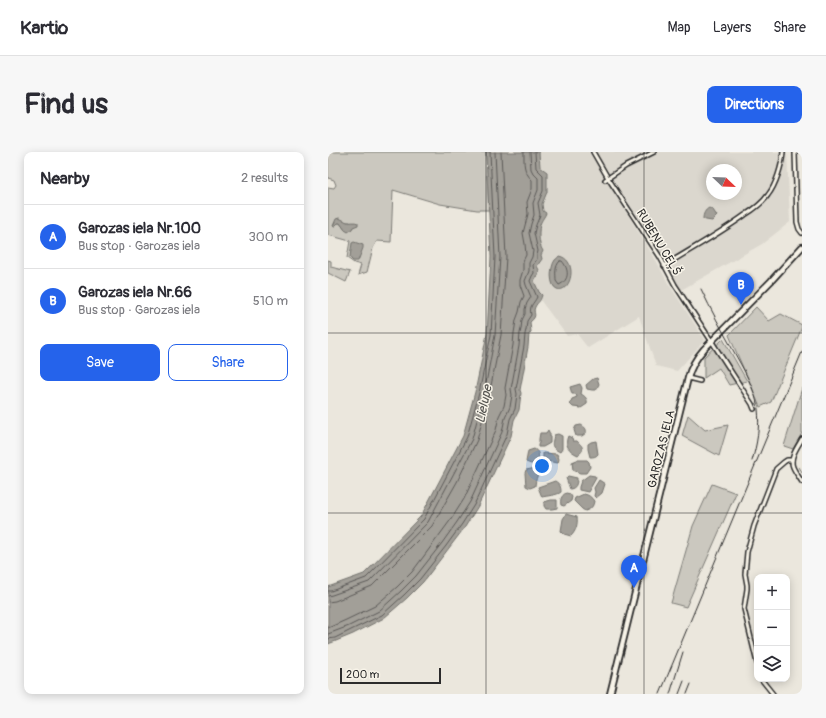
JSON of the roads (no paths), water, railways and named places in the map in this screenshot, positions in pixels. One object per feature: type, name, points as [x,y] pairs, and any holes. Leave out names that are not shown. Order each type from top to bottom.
[{"type":"main road","name":"GAROZAS IELA","points":[[610,694],[692,366],[696,359],[712,341],[802,247]]},
{"type":"street","name":"RUBEŅU CEĻŠ","points":[[593,152],[607,179],[653,247],[679,292],[712,341],[754,409]]},
{"type":"street","points":[[607,179],[626,166],[654,152]]},
{"type":"street","points":[[664,266],[733,224],[764,201],[769,194],[779,172],[783,152]]},
{"type":"street","points":[[795,152],[797,222],[802,233]]},
{"type":"street","points":[[688,378],[700,381]]},
{"type":"street","points":[[802,439],[792,460],[793,467],[802,482]]},
{"type":"street","points":[[754,651],[744,609],[747,589],[745,574],[747,552],[754,526],[776,469],[780,464],[787,460],[792,460]]},
{"type":"street","points":[[763,682],[772,694]]},
{"type":"water","name":"Lielupe","points":[[486,152],[539,152],[540,167],[547,172],[547,192],[542,204],[543,211],[546,213],[541,222],[539,232],[539,241],[543,251],[541,255],[542,259],[537,266],[539,270],[538,276],[534,281],[542,295],[534,309],[535,316],[530,322],[531,332],[529,334],[520,390],[519,410],[514,420],[511,436],[478,506],[465,527],[423,582],[384,618],[353,634],[328,644],[328,587],[364,574],[421,516],[463,436],[475,392],[487,334],[491,257]]},
{"type":"water","points":[[709,208],[713,210],[717,216],[712,221],[703,219],[704,212]]},
{"type":"water","points":[[339,218],[347,222],[357,222],[358,225],[353,227],[348,232],[340,223],[333,226],[336,219]]},
{"type":"water","points":[[354,242],[363,245],[358,261],[353,261],[350,257],[352,243]]},
{"type":"water","points":[[559,256],[565,259],[571,270],[569,282],[566,287],[562,289],[557,289],[554,287],[551,276],[553,263]]},
{"type":"water","points":[[597,378],[599,384],[596,390],[587,389],[586,385],[593,379]]},
{"type":"water","points":[[580,384],[582,388],[581,394],[586,398],[587,404],[581,408],[573,407],[570,404],[572,399],[577,397],[576,394],[572,394],[570,387]]},
{"type":"water","points":[[581,425],[585,428],[586,433],[582,436],[576,436],[574,430],[576,426]]},
{"type":"water","points":[[548,430],[550,434],[550,443],[543,447],[538,447],[540,433],[546,433]]},
{"type":"water","points":[[558,434],[562,436],[562,449],[560,452],[552,445],[554,435]]},
{"type":"water","points":[[568,436],[582,446],[583,449],[578,455],[572,452],[568,447]]},
{"type":"water","points":[[596,441],[598,454],[590,457],[588,444]]},
{"type":"water","points":[[534,449],[538,453],[538,459],[537,463],[531,464],[526,462],[528,451]]},
{"type":"water","points":[[543,453],[557,454],[559,459],[558,463],[546,461],[543,458]]},
{"type":"water","points":[[577,460],[587,460],[589,462],[590,467],[586,473],[580,473],[573,470],[572,462]]},
{"type":"water","points":[[536,468],[538,475],[535,486],[530,488],[526,486],[525,473],[526,470]]},
{"type":"water","points":[[589,475],[595,476],[596,478],[588,492],[579,490],[581,481]]},
{"type":"water","points":[[568,476],[577,478],[574,488],[570,489],[566,478]]},
{"type":"water","points":[[599,480],[605,484],[602,493],[596,498],[594,496],[594,488]]},
{"type":"water","points":[[555,481],[560,486],[561,492],[555,495],[542,497],[538,487]]},
{"type":"water","points":[[566,493],[570,494],[572,497],[571,501],[564,506],[561,505],[561,500],[563,495]]},
{"type":"water","points":[[584,494],[590,496],[594,501],[591,508],[585,511],[574,501],[575,498]]},
{"type":"water","points":[[557,500],[557,508],[546,509],[544,502]]},
{"type":"water","points":[[566,514],[577,517],[576,527],[571,536],[564,534],[561,531],[563,519]]},
{"type":"waterway","points":[[799,467],[802,472]]},
{"type":"railway","points":[[701,289],[745,371],[754,393],[758,409],[759,422],[757,442],[752,461]]},
{"type":"railway","points":[[660,694],[802,352]]},
{"type":"railway","points":[[670,694],[683,652]]},
{"type":"railway","points":[[679,694],[684,681]]},
{"type":"railway","points":[[687,694],[691,684]]},
{"type":"place","name":"Garozas iela Nr.66","points":[[741,305]]},
{"type":"place","name":"Garozas iela Nr.100","points":[[634,588]]}]
